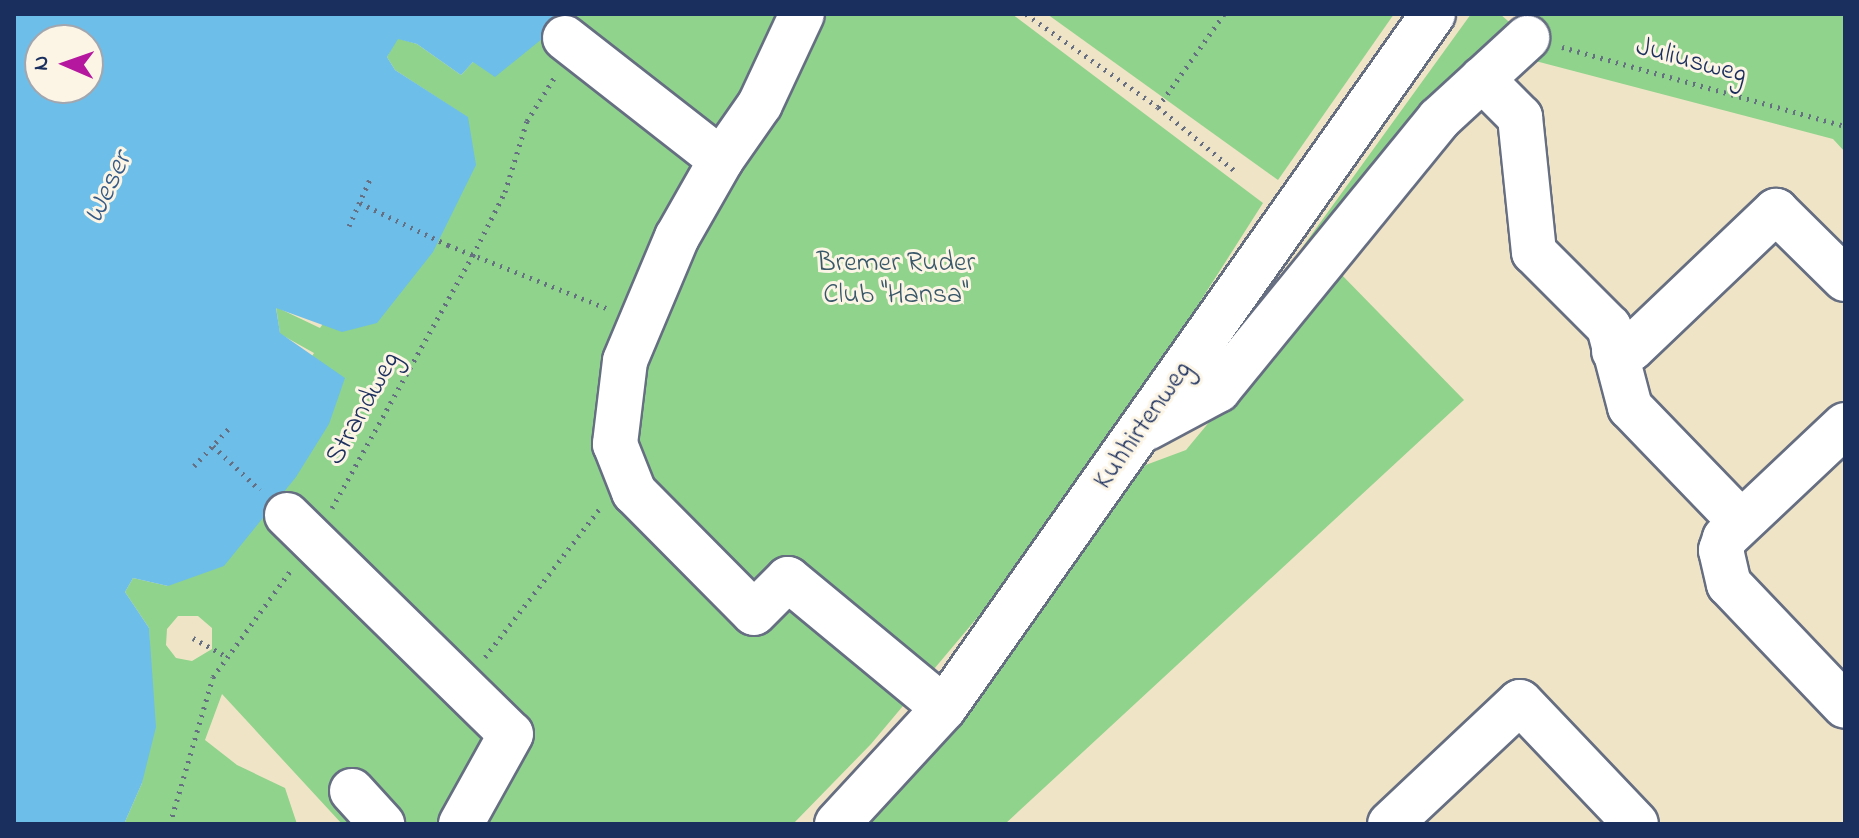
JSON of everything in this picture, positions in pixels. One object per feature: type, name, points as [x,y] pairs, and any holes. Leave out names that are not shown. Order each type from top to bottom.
[{"type":"street","points":[[802,14],[760,104],[721,160],[677,237],[641,322],[617,401],[615,444],[634,492],[754,613],[788,579],[944,708]]},
{"type":"street","name":"Kuhhirtenweg","points":[[837,824],[944,708],[1433,14]]},
{"type":"street","points":[[1141,432],[1218,390],[1439,119],[1527,38]]},
{"type":"street","points":[[570,42],[721,160]]},
{"type":"street","points":[[1482,79],[1520,117],[1534,252],[1609,327],[1630,407],[1741,522]]},
{"type":"street","points":[[1614,351],[1632,348],[1776,211],[1845,279]]},
{"type":"street","points":[[1845,425],[1725,538],[1721,550],[1729,584],[1845,706]]},
{"type":"street","points":[[300,527],[511,734],[461,824]]},
{"type":"street","points":[[1390,824],[1520,702],[1636,824]]},
{"type":"street","points":[[352,791],[382,824]]},
{"type":"path","points":[[1026,14],[1158,107],[1234,170]]},
{"type":"path","points":[[1158,107],[1224,14]]},
{"type":"path","name":"Juliusweg","points":[[1527,38],[1845,126]]},
{"type":"path","name":"Strandweg","points":[[170,824],[213,677],[300,527],[473,255],[505,192],[527,121],[570,42]]},
{"type":"path","points":[[349,226],[370,179]]},
{"type":"path","points":[[360,203],[473,255],[641,322]]},
{"type":"path","points":[[194,466],[231,426]]},
{"type":"path","points":[[213,446],[300,527]]},
{"type":"path","points":[[462,686],[627,474]]},
{"type":"path","points":[[193,638],[227,657]]},
{"type":"green space","name":"Bremer Ruder Club \"Hansa\"","points":[[563,14],[1012,14],[1263,203],[1154,374],[1008,581],[871,744],[793,824],[342,824],[222,694],[205,740],[237,765],[285,788],[297,824],[124,824],[142,783],[150,670],[149,628],[125,592],[133,578],[168,586],[314,353],[280,334],[276,307],[320,328],[467,117],[395,70],[387,57],[397,38],[417,44],[461,75],[473,62],[558,26]],"holes":[[[178,616],[198,616],[212,628],[212,649],[192,661],[176,658],[166,645],[167,629]]]},
{"type":"green space","points":[[1047,14],[1394,14],[1278,180]]},
{"type":"green space","points":[[1471,14],[1500,14],[1516,28],[1527,14],[1845,14],[1845,152],[1833,139],[1524,58],[1494,41],[1450,78],[1242,348],[1234,342]]},
{"type":"green space","points":[[1336,269],[1464,400],[1005,824],[866,824],[919,769],[1143,466],[1186,450]]},
{"type":"water","name":"Weser","points":[[14,14],[563,14],[558,26],[495,77],[473,62],[461,75],[417,44],[398,39],[387,57],[395,70],[468,117],[476,165],[433,252],[377,323],[342,332],[276,308],[280,333],[345,378],[329,424],[296,477],[224,566],[168,586],[133,578],[125,592],[149,628],[156,727],[142,783],[124,824],[14,824]]}]
